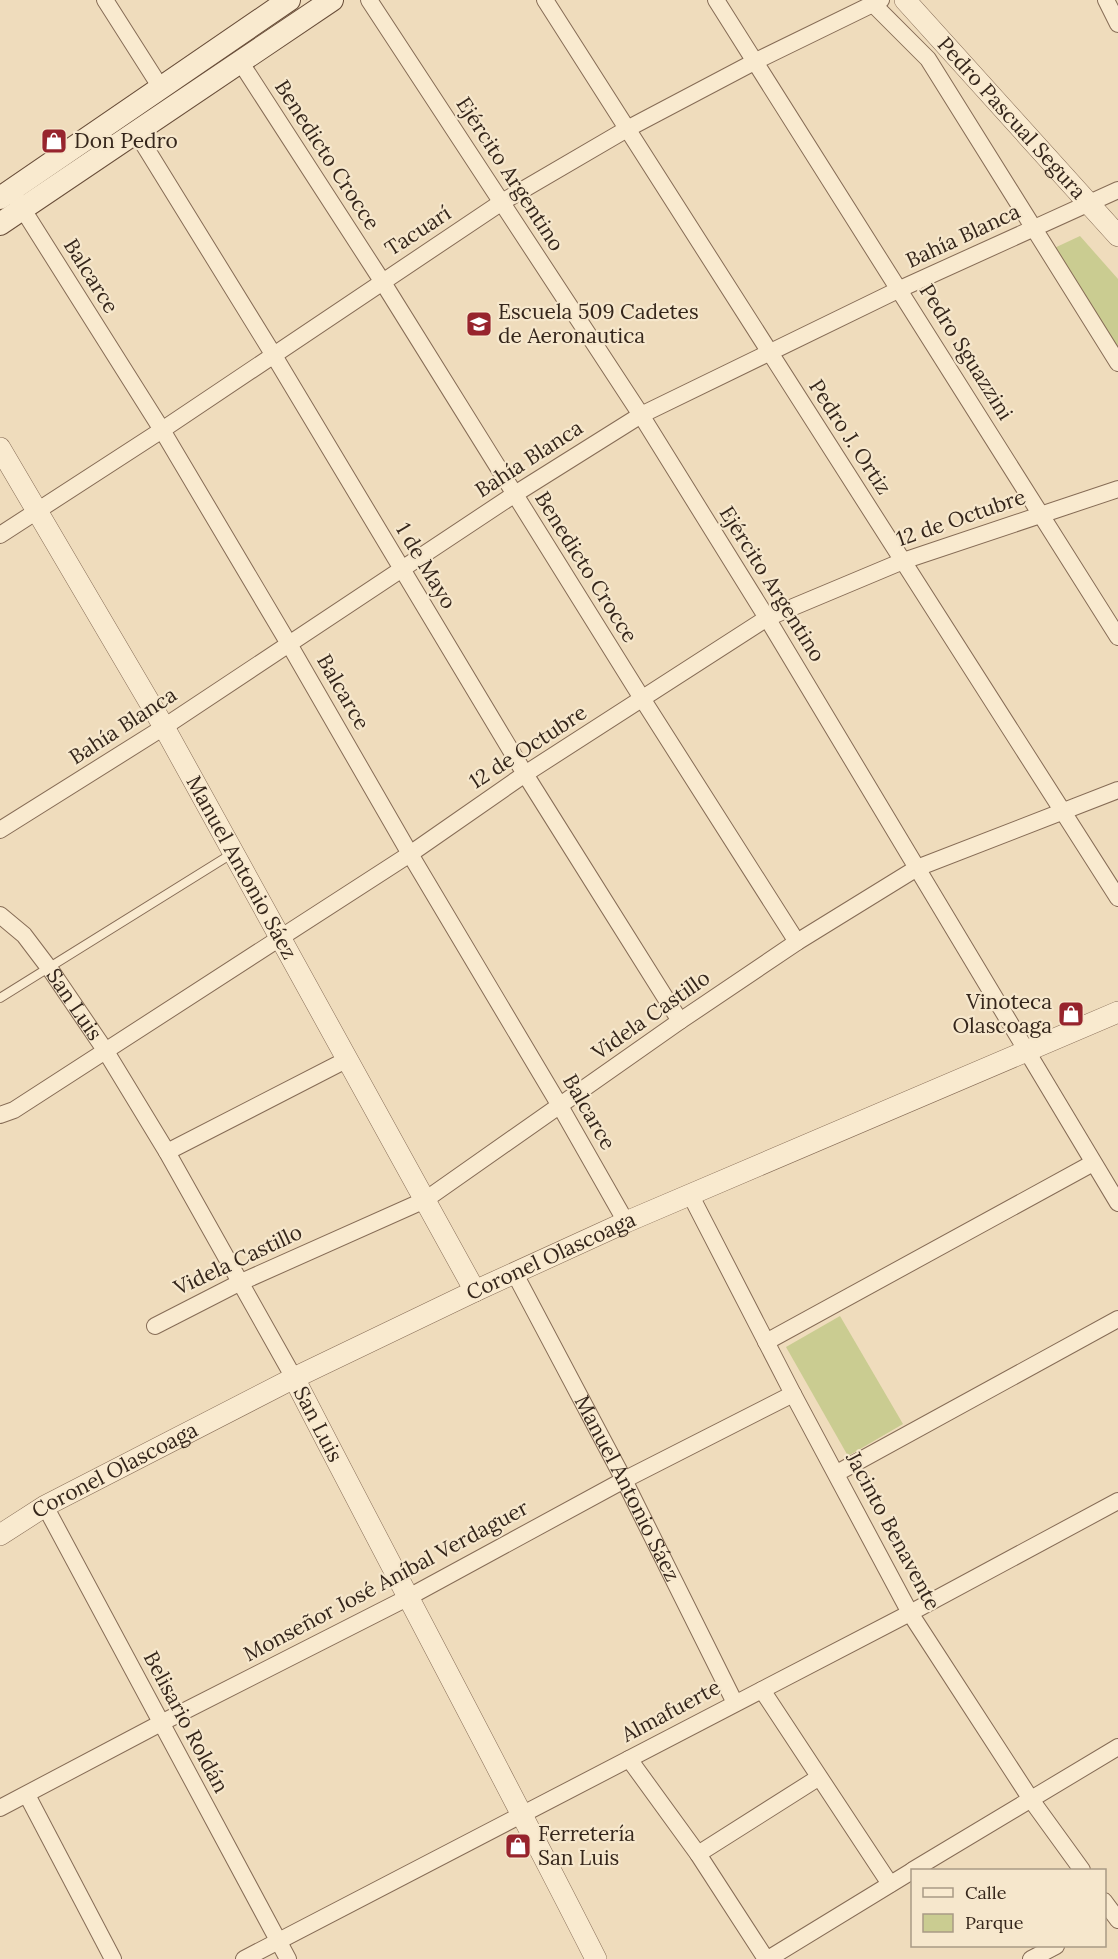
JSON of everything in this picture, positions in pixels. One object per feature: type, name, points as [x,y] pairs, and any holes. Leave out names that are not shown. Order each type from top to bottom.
[{"type":"main road","points":[[0,224],[11,199],[161,88],[289,0]]},
{"type":"main road","points":[[11,199],[136,132],[332,0]]},
{"type":"street","points":[[105,0],[161,88]]},
{"type":"street","name":"Ejército Argentino","points":[[369,0],[641,415],[767,618],[1118,1203]]},
{"type":"street","name":"Pedro J. Ortiz","points":[[545,0],[1118,898]]},
{"type":"street","name":"Pedro Sguazzini","points":[[716,0],[756,60],[1118,637]]},
{"type":"street","name":"Pedro Pascual Segura","points":[[905,0],[1118,236]]},
{"type":"street","points":[[1106,0],[1118,24]]},
{"type":"street","points":[[877,2],[928,60],[1118,363]]},
{"type":"street","name":"Tacuarí","points":[[0,535],[162,430],[502,202],[627,129],[756,60],[877,2]]},
{"type":"street","name":"Benedicto Crocce","points":[[241,63],[382,281],[642,700],[797,942]]},
{"type":"street","name":"1 de Mayo","points":[[136,132],[273,354],[525,774],[680,1021]]},
{"type":"street","name":"Bahía Blanca","points":[[0,830],[164,727],[515,494],[641,415],[900,289],[1118,190]]},
{"type":"street","name":"Balcarce","points":[[11,199],[162,430],[626,1222]]},
{"type":"street","name":"Manuel Antonio Sáez","points":[[0,448],[164,727],[475,1291]]},
{"type":"street","name":"12 de Octubre","points":[[0,1115],[14,1110],[410,854],[525,774],[767,618],[903,561],[1118,489]]},
{"type":"street","name":"Videla Castillo","points":[[155,1326],[239,1283],[425,1200],[797,942],[917,868],[1118,790]]},
{"type":"street","name":"San Luis","points":[[0,915],[24,935],[49,968],[105,1050],[167,1152],[294,1378],[596,1959]]},
{"type":"street","name":"Coronel Olascoaga","points":[[0,1535],[45,1506],[294,1378],[475,1291],[626,1222],[1118,1012]]},
{"type":"street","points":[[167,1152],[348,1059]]},
{"type":"street","points":[[766,1342],[1093,1163]]},
{"type":"street","name":"Jacinto Benavente","points":[[691,1196],[910,1613],[1032,1801],[1081,1869]]},
{"type":"street","name":"Manuel Antonio Sáez","points":[[515,1274],[624,1480],[735,1703]]},
{"type":"street","points":[[837,1473],[1118,1319]]},
{"type":"street","name":"Monseñor José Aníbal Verdaguer","points":[[0,1808],[407,1598],[624,1480],[793,1394]]},
{"type":"street","name":"Almafuerte","points":[[244,1959],[910,1613],[1118,1501]]},
{"type":"street","name":"Belisario Roldán","points":[[45,1506],[288,1959]]},
{"type":"street","points":[[762,1690],[890,1884]]},
{"type":"street","points":[[916,1869],[1118,1747]]},
{"type":"street","points":[[629,1759],[698,1854],[767,1959],[911,1872]]},
{"type":"street","points":[[698,1854],[818,1778]]},
{"type":"street","points":[[27,1795],[113,1959]]},
{"type":"street","points":[[1031,1959],[1054,1947]]},
{"type":"lane","points":[[0,998],[233,853]]},
{"type":"green space","points":[[1080,236],[1118,279],[1118,356],[1050,250]]},
{"type":"green space","points":[[840,1316],[903,1424],[848,1456],[786,1347]]},
{"type":"place","name":"Don Pedro","points":[[54,141]]},
{"type":"place","name":"Escuela 509 Cadetes de Aeronautica","points":[[479,324]]},
{"type":"place","name":"Vinoteca Olascoaga","points":[[1071,1014]]},
{"type":"place","name":"Ferretería San Luis","points":[[518,1846]]}]
